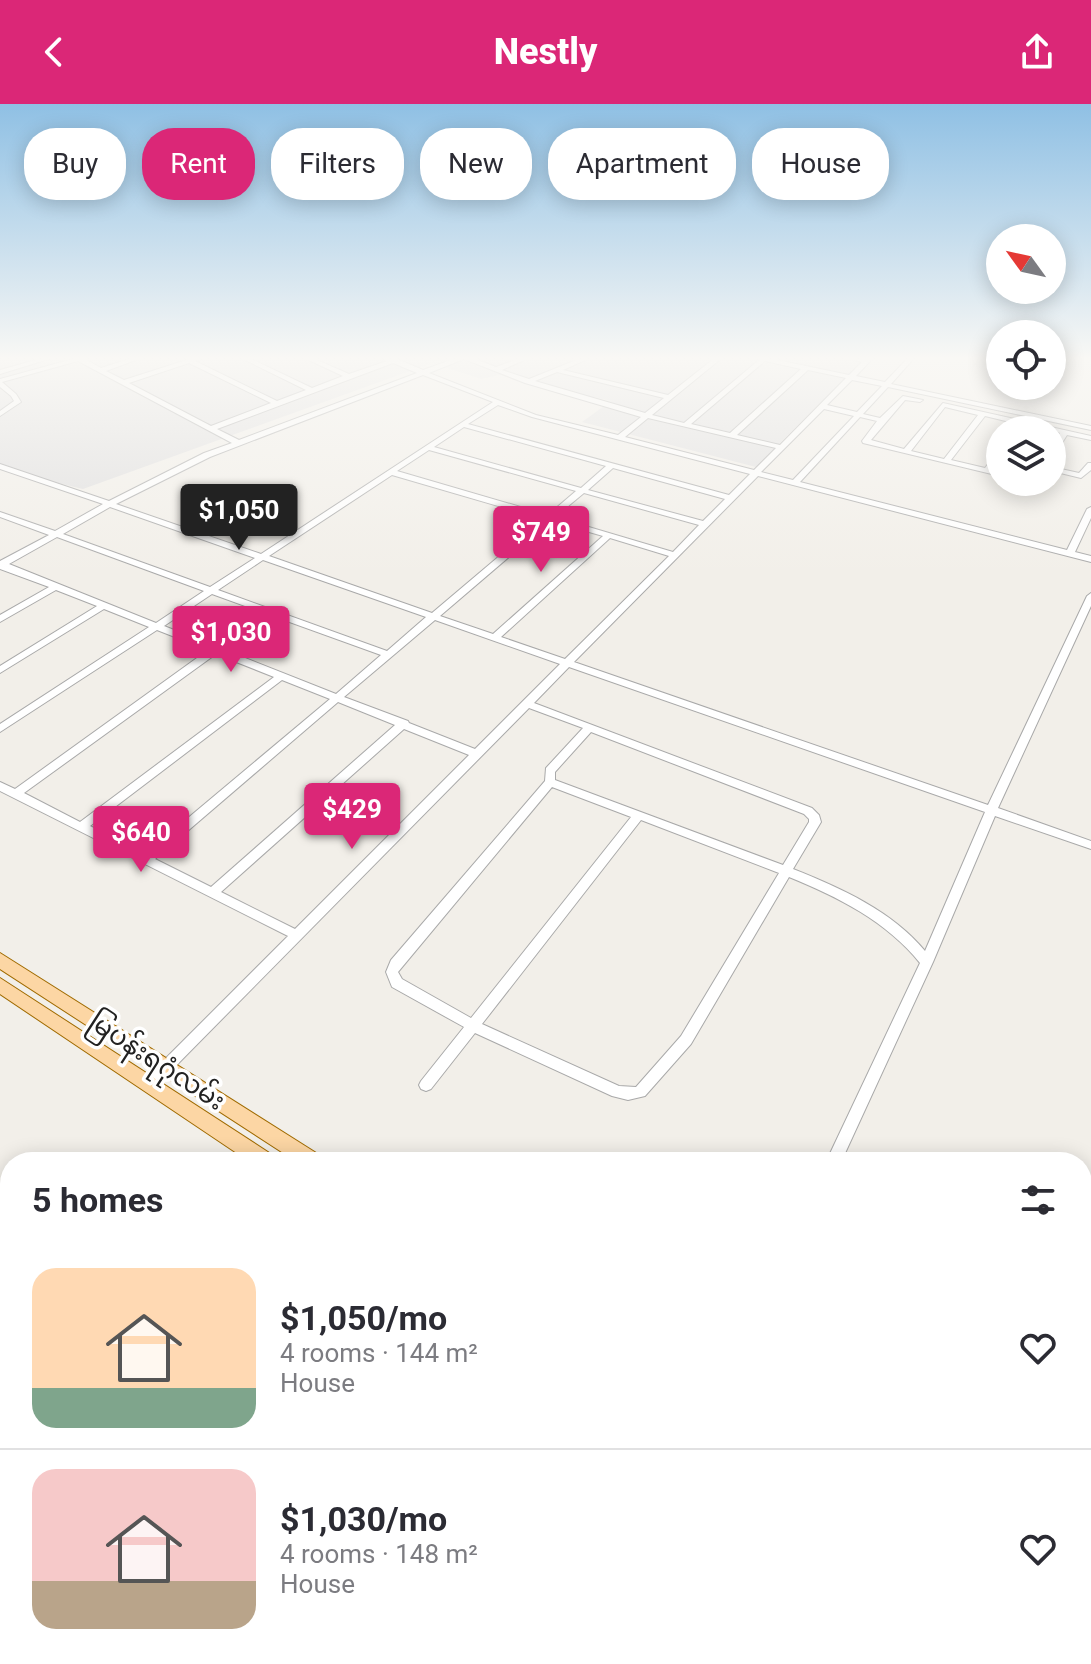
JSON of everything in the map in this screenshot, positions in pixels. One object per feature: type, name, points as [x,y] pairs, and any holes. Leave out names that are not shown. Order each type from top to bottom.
[{"type":"main road","name":"မြပန်းရဂုံလမ်း","points":[[0,960],[298,1152]]},
{"type":"main road","name":"မြပန်းရဂုံလမ်း","points":[[0,985],[252,1152]]},
{"type":"street","points":[[215,430],[240,444]]},
{"type":"street","points":[[1,565],[167,474],[276,430]]},
{"type":"street","points":[[0,729],[456,430]]},
{"type":"street","points":[[480,430],[730,498]]},
{"type":"street","points":[[590,430],[1091,559]]},
{"type":"street","points":[[619,438],[628,430]]},
{"type":"street","points":[[709,430],[781,447]]},
{"type":"street","points":[[732,436],[739,430]]},
{"type":"street","points":[[148,1085],[798,430]]},
{"type":"street","points":[[796,482],[845,430]]},
{"type":"street","points":[[875,430],[866,441],[986,471]]},
{"type":"street","points":[[906,452],[923,430]]},
{"type":"street","points":[[946,461],[971,430]]},
{"type":"street","points":[[1066,432],[1091,438]]},
{"type":"street","points":[[429,448],[704,524]]},
{"type":"street","points":[[1066,472],[1081,476],[1091,465]]},
{"type":"street","points":[[0,466],[1091,845]]},
{"type":"street","points":[[148,858],[611,466]]},
{"type":"street","points":[[392,472],[672,554]]},
{"type":"street","points":[[1070,553],[1091,509]]},
{"type":"street","points":[[0,514],[387,654]]},
{"type":"street","points":[[494,638],[609,535]]},
{"type":"street","points":[[1,565],[475,753]]},
{"type":"street","points":[[0,619],[56,586]]},
{"type":"street","points":[[838,1152],[927,962],[991,811],[1091,596]]},
{"type":"street","points":[[0,670],[104,605]]},
{"type":"street","points":[[15,794],[215,650]]},
{"type":"street","points":[[81,827],[281,676]]},
{"type":"street","points":[[526,703],[813,815],[815,822],[686,1040],[640,1092],[628,1094],[617,1092],[474,1026],[397,983],[392,972],[550,782],[550,771],[589,728]]},
{"type":"street","points":[[212,893],[404,723]]},
{"type":"street","points":[[550,782],[787,872],[871,912],[915,944],[927,962]]},
{"type":"street","points":[[0,786],[295,934]]},
{"type":"street","points":[[426,1085],[639,815]]},
{"type":"shaded area","points":[[0,430],[247,430],[83,489],[0,469]]},
{"type":"shaded area","points":[[612,430],[793,430],[756,467]]}]
